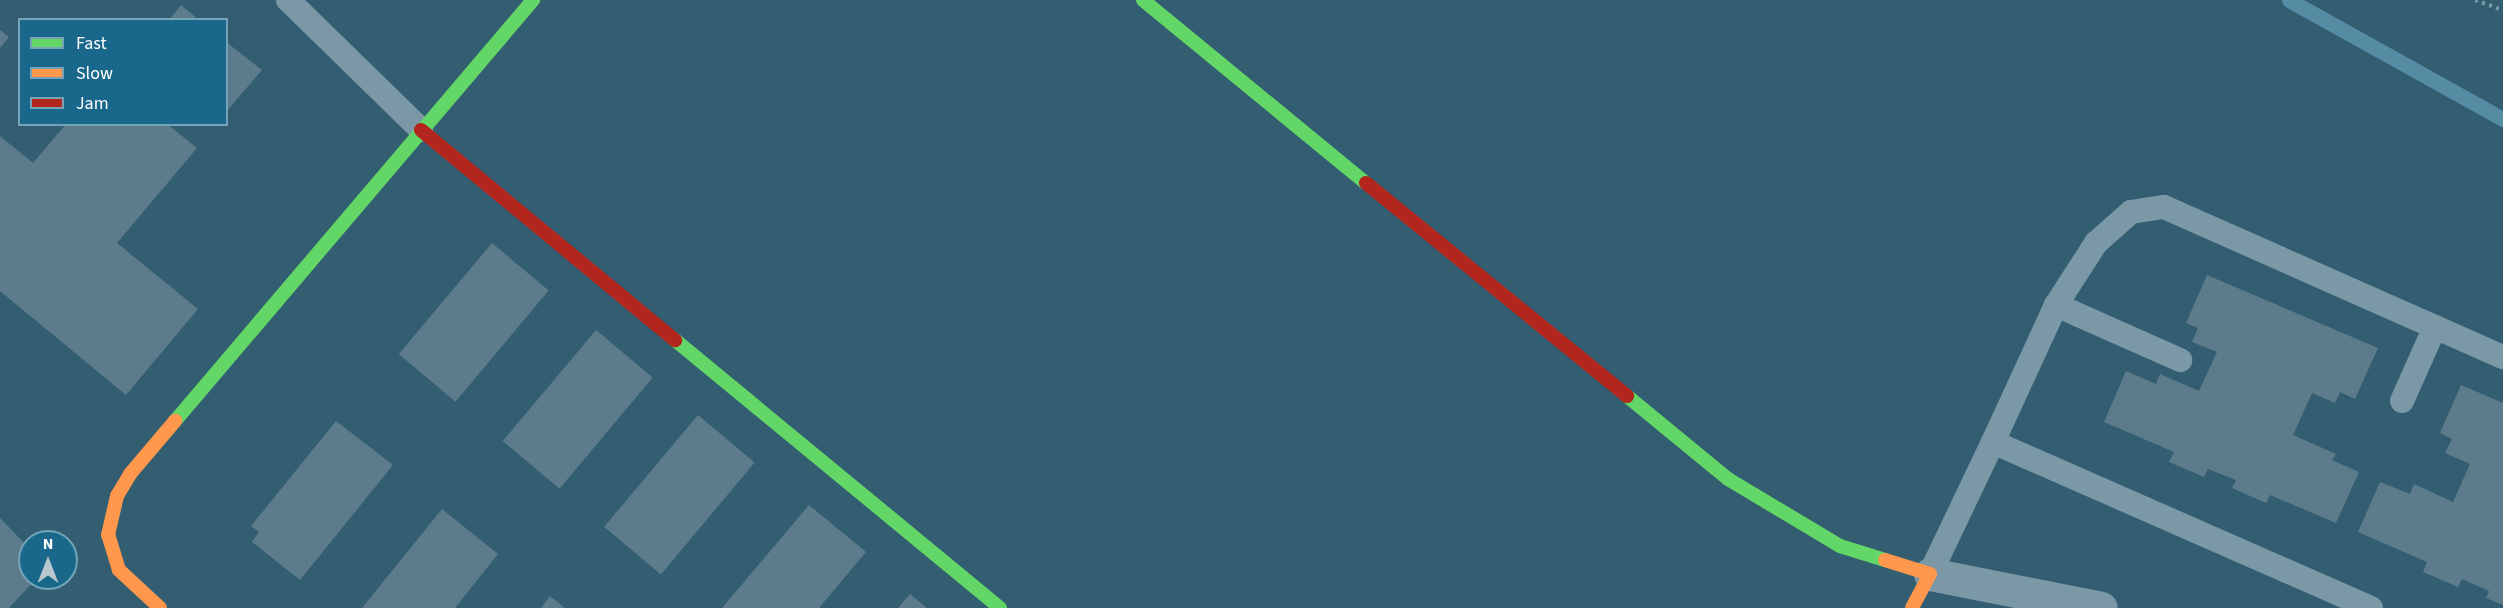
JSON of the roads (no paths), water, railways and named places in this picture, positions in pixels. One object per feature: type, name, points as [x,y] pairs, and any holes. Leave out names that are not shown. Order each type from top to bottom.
[{"type":"street","points":[[160,608],[119,570],[108,535],[117,496],[130,474],[533,0]]},
{"type":"street","points":[[1143,0],[1728,479],[1840,546],[1930,574],[2101,608]]},
{"type":"street","points":[[421,130],[1000,608]]},
{"type":"street","points":[[1912,608],[1930,574]]},
{"type":"lane","points":[[288,0],[421,130]]},
{"type":"lane","points":[[1930,574],[2056,305],[2096,243],[2131,212],[2164,207],[2503,357]]},
{"type":"lane","points":[[2056,305],[2180,360]]},
{"type":"lane","points":[[2402,401],[2435,327]]},
{"type":"lane","points":[[1993,442],[2371,608]]},
{"type":"waterway","points":[[2289,0],[2503,119]]}]
